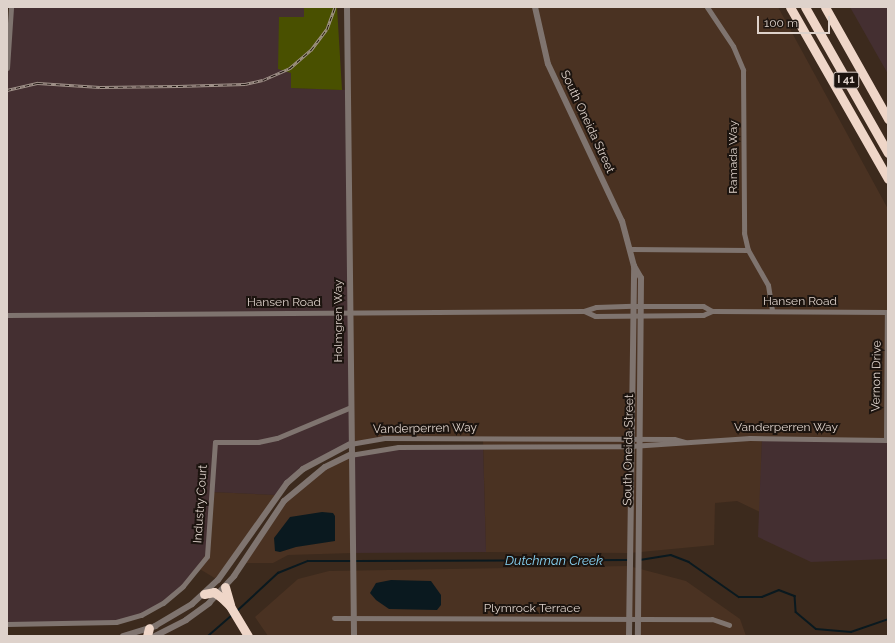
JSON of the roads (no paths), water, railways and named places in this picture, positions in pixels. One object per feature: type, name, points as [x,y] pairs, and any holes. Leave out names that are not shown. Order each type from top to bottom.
[{"type":"highway","points":[[790,7],[888,179]]},
{"type":"highway","name":"I 41","points":[[805,7],[888,153]]},
{"type":"highway","name":"I 41","points":[[825,7],[888,119]]},
{"type":"highway","points":[[225,587],[230,606]]},
{"type":"highway","points":[[204,594],[218,594],[230,606],[248,636]]},
{"type":"street","points":[[7,68],[10,7]]},
{"type":"street","name":"Holmgren Way","points":[[347,7],[351,407],[350,455],[354,636]]},
{"type":"street","name":"South Oneida Street","points":[[535,7],[548,64],[622,222],[631,249],[634,266],[632,315],[629,636]]},
{"type":"street","name":"Ramada Way","points":[[707,7],[733,46],[743,70],[743,225],[748,250],[768,285],[772,311]]},
{"type":"street","points":[[631,249],[748,250]]},
{"type":"street","name":"South Oneida Street","points":[[634,266],[641,278],[642,306],[638,636]]},
{"type":"street","name":"Hansen Road","points":[[7,315],[584,311],[596,307],[633,306],[703,306],[712,311]]},
{"type":"street","name":"Hansen Road","points":[[584,311],[595,316],[703,315],[712,311],[888,312]]},
{"type":"street","name":"Vernon Drive","points":[[886,440],[888,312]]},
{"type":"street","name":"Industry Court","points":[[7,624],[116,622],[140,615],[163,603],[191,577],[209,550],[215,442],[258,442],[277,438],[351,407]]},
{"type":"street","name":"Vanderperren Way","points":[[123,636],[148,632],[179,613],[204,594],[218,580],[287,483],[303,469],[350,444],[384,438],[675,439],[685,442]]},
{"type":"street","name":"Vanderperren Way","points":[[155,636],[186,620],[218,594],[225,587],[284,501],[324,468],[350,455],[404,446],[640,446],[675,445],[685,442],[750,438],[886,440]]},
{"type":"street","name":"Plymrock Terrace","points":[[334,618],[629,620],[712,619],[729,625]]},
{"type":"waterway","name":"Dutchman Creek","points":[[640,560],[671,555],[689,562],[739,597],[762,597],[779,590],[795,596],[796,612],[816,629],[851,632],[888,619]]},
{"type":"waterway","name":"Dutchman Creek","points":[[354,561],[628,560]]},
{"type":"waterway","name":"Dutchman Creek","points":[[237,611],[278,573],[308,561],[350,561]]},
{"type":"waterway","name":"Dutchman Creek","points":[[208,636],[231,616]]},
{"type":"railway","points":[[7,90],[38,83],[100,87],[178,86],[245,84],[263,80],[290,68],[311,50],[327,29],[335,7]]}]
